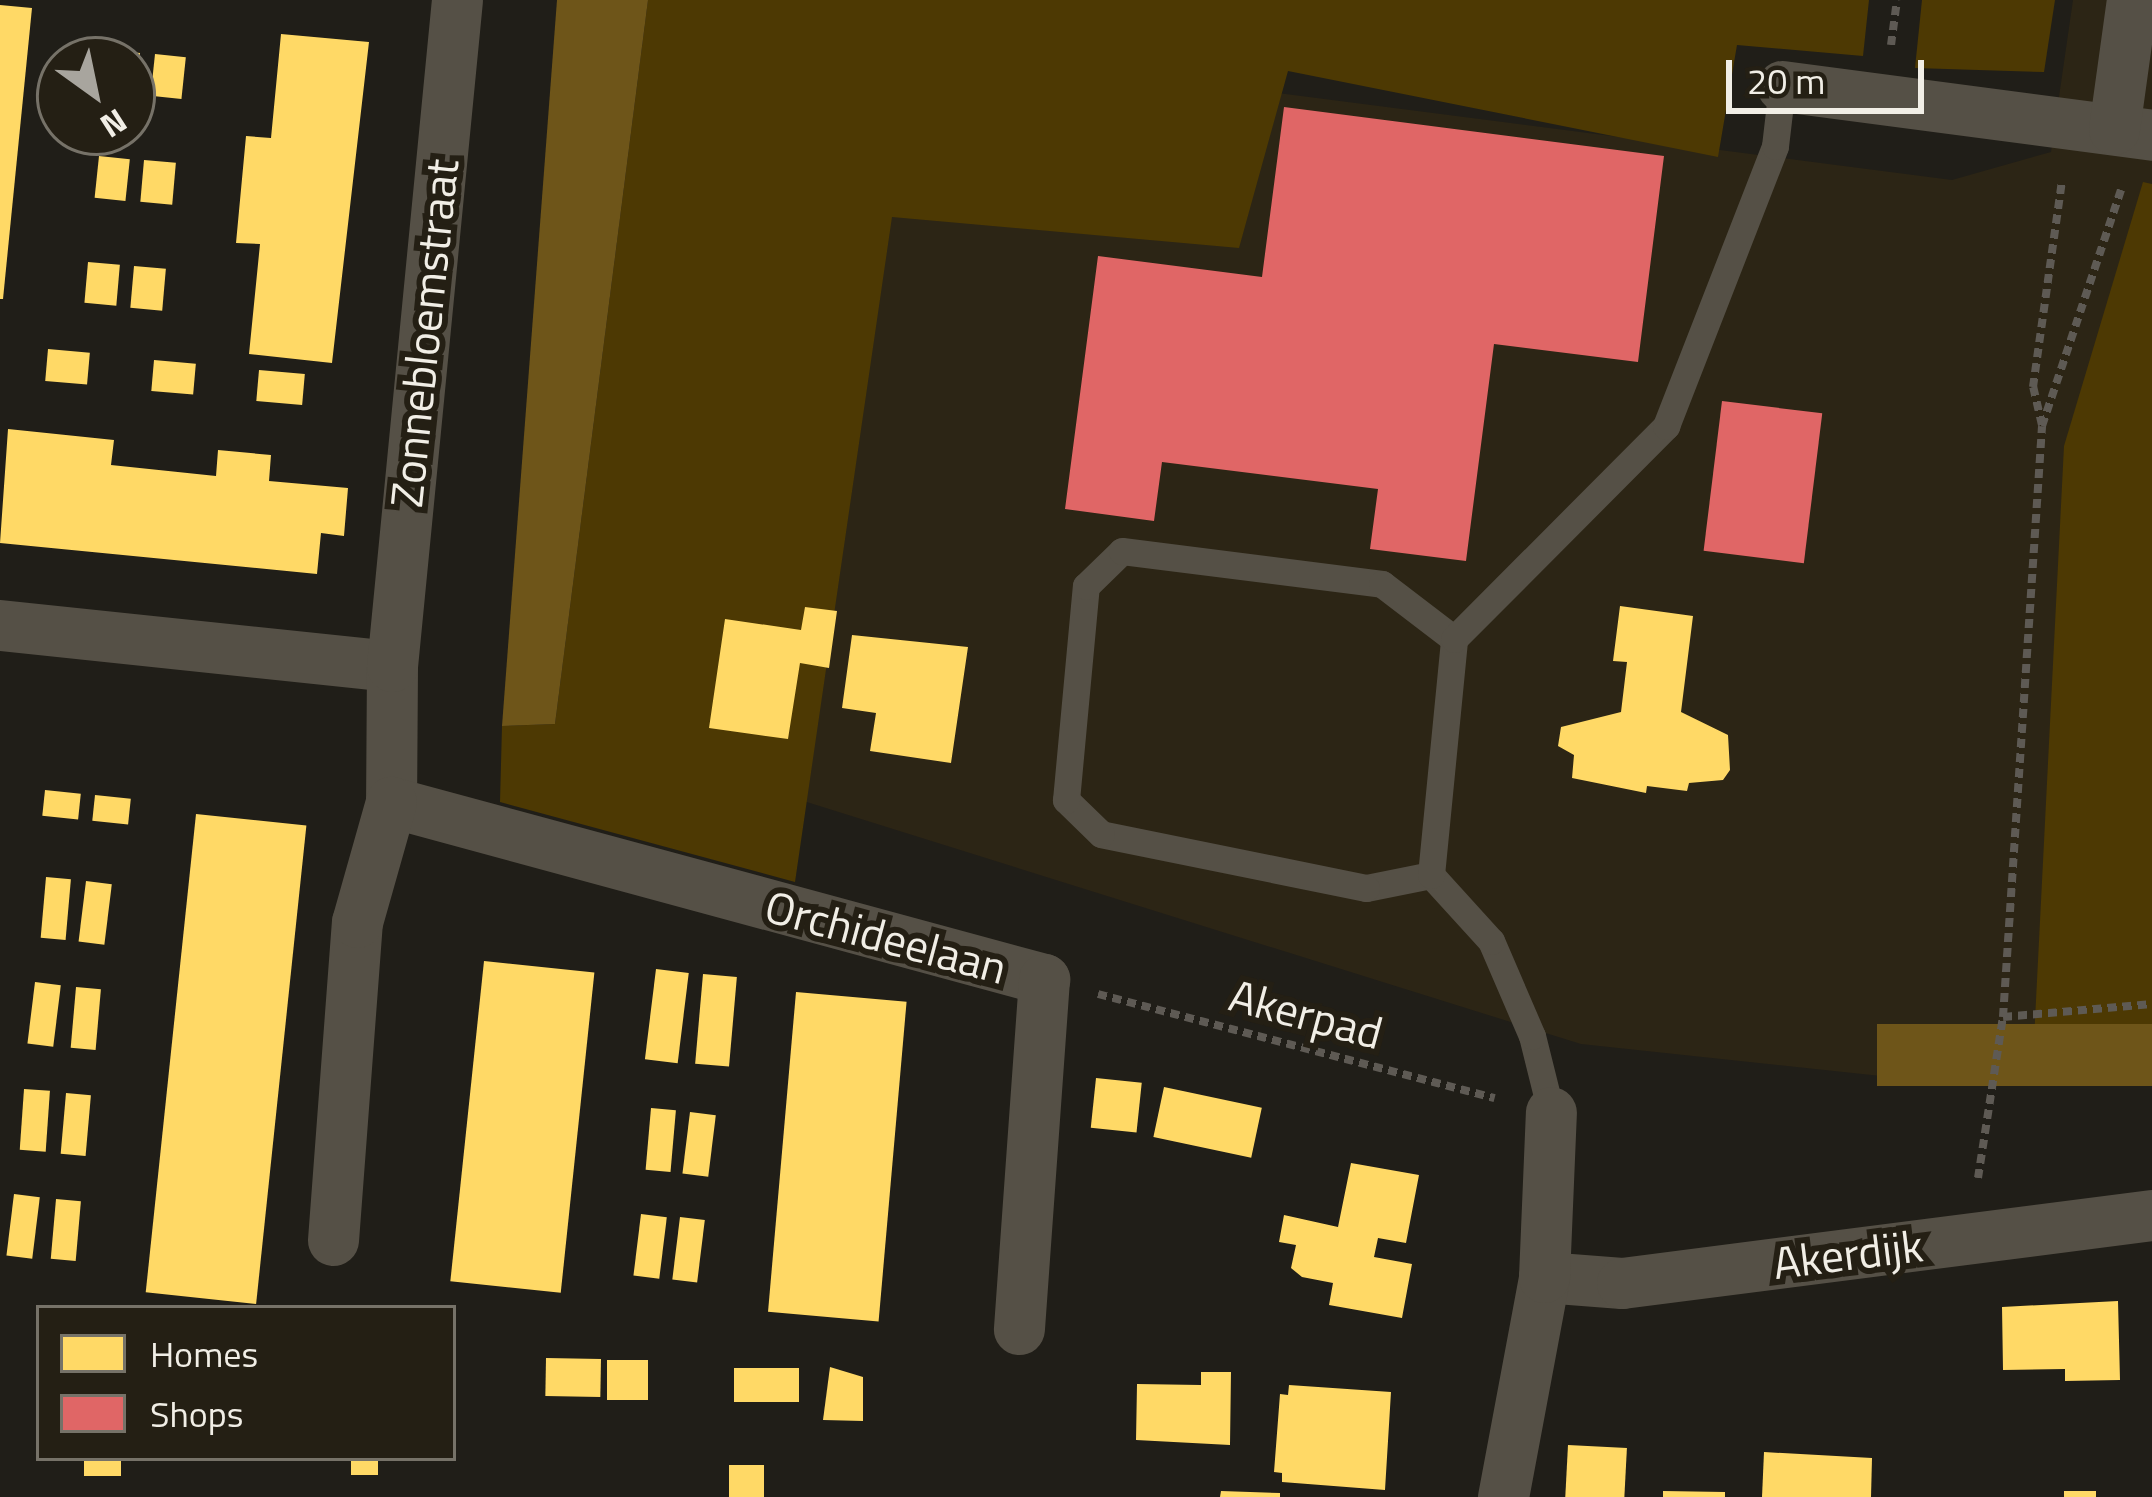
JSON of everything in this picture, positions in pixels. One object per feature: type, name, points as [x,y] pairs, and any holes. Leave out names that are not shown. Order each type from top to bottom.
[{"type":"street","name":"Zonnebloemstraat","points":[[392,666],[457,0]]},
{"type":"street","points":[[1782,86],[2133,132],[2132,0]]},
{"type":"street","points":[[0,625],[392,666],[391,802],[357,922],[333,1240]]},
{"type":"street","name":"Orchideelaan","points":[[391,802],[1044,980],[1018,1329]]},
{"type":"street","points":[[1504,1497],[1544,1277],[1551,1112]]},
{"type":"street","name":"Akerdijk","points":[[1544,1277],[1622,1283],[2152,1215]]},
{"type":"lane","points":[[1551,1112],[1532,1036],[1491,941],[1431,874],[1454,639],[1666,426],[1775,146],[1782,86]]},
{"type":"lane","points":[[1431,874],[1366,888],[1101,834],[1066,800],[1086,586],[1122,550],[1382,584],[1454,639]]},
{"type":"path","points":[[2042,427],[2033,387],[2057,186],[2133,132]]},
{"type":"path","points":[[1975,1197],[2002,1017],[2042,427],[2123,202],[2133,132]]},
{"type":"path","name":"Akerpad","points":[[1044,980],[1551,1112]]},
{"type":"path","points":[[2002,1017],[2152,1004]]},
{"type":"shaded area","points":[[557,0],[648,0],[555,724],[502,726]]},
{"type":"shaded area","points":[[648,0],[1869,0],[1863,56],[1737,45],[1718,157],[1288,71],[1239,248],[892,217],[795,882],[500,802],[502,726],[555,724]]},
{"type":"shaded area","points":[[1922,0],[2055,0],[2044,72],[1915,68]]},
{"type":"shaded area","points":[[2073,0],[2152,0],[2152,1049],[1909,1079],[1581,1044],[714,773],[819,34],[1952,180],[2051,152]]},
{"type":"shaded area","points":[[2143,182],[2152,184],[2152,1024],[2034,1040],[2064,446]]},
{"type":"shaded area","points":[[1877,1024],[2152,1024],[2152,1086],[1877,1086]]},
{"type":"building: Homes","points":[[0,5],[32,8],[3,299],[0,299]]},
{"type":"building: Homes","points":[[281,34],[369,42],[332,363],[249,354],[260,244],[236,243],[246,136],[271,138]]},
{"type":"building: Homes","points":[[156,54],[186,57],[181,99],[156,96]]},
{"type":"building: Homes","points":[[99,156],[130,159],[125,201],[95,198]]},
{"type":"building: Homes","points":[[144,160],[176,163],[172,205],[140,202]]},
{"type":"building: Homes","points":[[88,262],[120,265],[116,306],[84,303]]},
{"type":"building: Homes","points":[[134,266],[166,269],[162,311],[130,308]]},
{"type":"building: Homes","points":[[48,349],[90,353],[87,385],[45,381]]},
{"type":"building: Homes","points":[[154,360],[196,364],[193,395],[151,391]]},
{"type":"building: Homes","points":[[259,370],[305,374],[302,405],[256,401]]},
{"type":"building: Homes","points":[[8,429],[114,440],[111,465],[216,476],[218,450],[271,455],[269,481],[348,488],[344,536],[321,533],[317,574],[0,543]]},
{"type":"building: Homes","points":[[1620,606],[1693,616],[1681,712],[1728,735],[1730,770],[1723,780],[1689,783],[1687,791],[1647,786],[1646,793],[1572,778],[1574,755],[1558,746],[1561,727],[1621,712],[1627,662],[1613,661]]},
{"type":"building: Homes","points":[[805,607],[837,611],[829,668],[800,663],[788,739],[709,728],[725,619],[801,630]]},
{"type":"building: Homes","points":[[852,635],[968,647],[951,763],[870,751],[876,713],[842,708]]},
{"type":"building: Homes","points":[[45,790],[81,794],[78,820],[42,816]]},
{"type":"building: Homes","points":[[95,795],[131,799],[128,825],[92,821]]},
{"type":"building: Homes","points":[[196,814],[306,826],[256,1304],[146,1292]]},
{"type":"building: Homes","points":[[46,877],[71,879],[66,940],[41,938]]},
{"type":"building: Homes","points":[[86,881],[112,884],[104,945],[79,942]]},
{"type":"building: Homes","points":[[484,961],[594,973],[561,1293],[450,1281]]},
{"type":"building: Homes","points":[[656,969],[689,973],[678,1063],[645,1059]]},
{"type":"building: Homes","points":[[703,974],[737,977],[729,1067],[695,1064]]},
{"type":"building: Homes","points":[[35,982],[61,985],[53,1047],[27,1044]]},
{"type":"building: Homes","points":[[76,987],[101,989],[96,1050],[71,1048]]},
{"type":"building: Homes","points":[[796,992],[907,1002],[879,1321],[768,1312]]},
{"type":"building: Homes","points":[[1096,1078],[1142,1083],[1137,1133],[1091,1128]]},
{"type":"building: Homes","points":[[1164,1087],[1262,1108],[1251,1158],[1153,1137]]},
{"type":"building: Homes","points":[[24,1089],[50,1091],[46,1152],[20,1150]]},
{"type":"building: Homes","points":[[66,1093],[91,1095],[86,1156],[61,1154]]},
{"type":"building: Homes","points":[[651,1108],[676,1110],[671,1172],[646,1170]]},
{"type":"building: Homes","points":[[690,1112],[716,1115],[708,1177],[682,1174]]},
{"type":"building: Homes","points":[[1351,1163],[1419,1175],[1406,1243],[1378,1238],[1374,1257],[1412,1264],[1402,1318],[1329,1305],[1333,1283],[1302,1277],[1291,1268],[1296,1245],[1279,1242],[1284,1215],[1338,1227]]},
{"type":"building: Homes","points":[[14,1194],[40,1197],[32,1259],[6,1256]]},
{"type":"building: Homes","points":[[56,1199],[81,1201],[76,1261],[51,1259]]},
{"type":"building: Homes","points":[[641,1214],[667,1217],[659,1279],[633,1276]]},
{"type":"building: Homes","points":[[680,1217],[705,1220],[697,1283],[672,1280]]},
{"type":"building: Homes","points":[[2118,1301],[2120,1380],[2065,1381],[2065,1369],[2003,1370],[2002,1307]]},
{"type":"building: Homes","points":[[546,1358],[601,1359],[600,1397],[545,1396]]},
{"type":"building: Homes","points":[[607,1360],[648,1360],[648,1400],[607,1400]]},
{"type":"building: Homes","points":[[830,1367],[863,1377],[863,1421],[823,1420]]},
{"type":"building: Homes","points":[[734,1368],[799,1368],[799,1402],[734,1402]]},
{"type":"building: Homes","points":[[1201,1372],[1231,1372],[1230,1445],[1136,1440],[1137,1384],[1201,1385]]},
{"type":"building: Homes","points":[[1289,1385],[1391,1392],[1385,1490],[1282,1482],[1282,1473],[1274,1472],[1280,1394],[1288,1395]]},
{"type":"building: Homes","points":[[1568,1445],[1627,1448],[1624,1497],[1565,1497]]},
{"type":"building: Homes","points":[[1764,1452],[1872,1458],[1871,1497],[1762,1497]]},
{"type":"building: Homes","points":[[84,1461],[121,1461],[121,1476],[84,1476]]},
{"type":"building: Homes","points":[[351,1461],[378,1461],[378,1475],[351,1475]]},
{"type":"building: Homes","points":[[729,1465],[764,1465],[764,1497],[729,1497]]},
{"type":"building: Homes","points":[[1221,1491],[1280,1493],[1280,1497],[1220,1497]]},
{"type":"building: Homes","points":[[1663,1491],[1725,1492],[1725,1497],[1663,1497]]},
{"type":"building: Homes","points":[[2064,1491],[2096,1491],[2096,1497],[2064,1497]]},
{"type":"building: Shops","points":[[1284,107],[1664,156],[1638,362],[1494,344],[1466,561],[1370,549],[1378,489],[1162,462],[1154,521],[1065,509],[1098,256],[1262,277]]},
{"type":"building: Shops","points":[[1722,401],[1822,413],[1804,563],[1704,551]]}]
